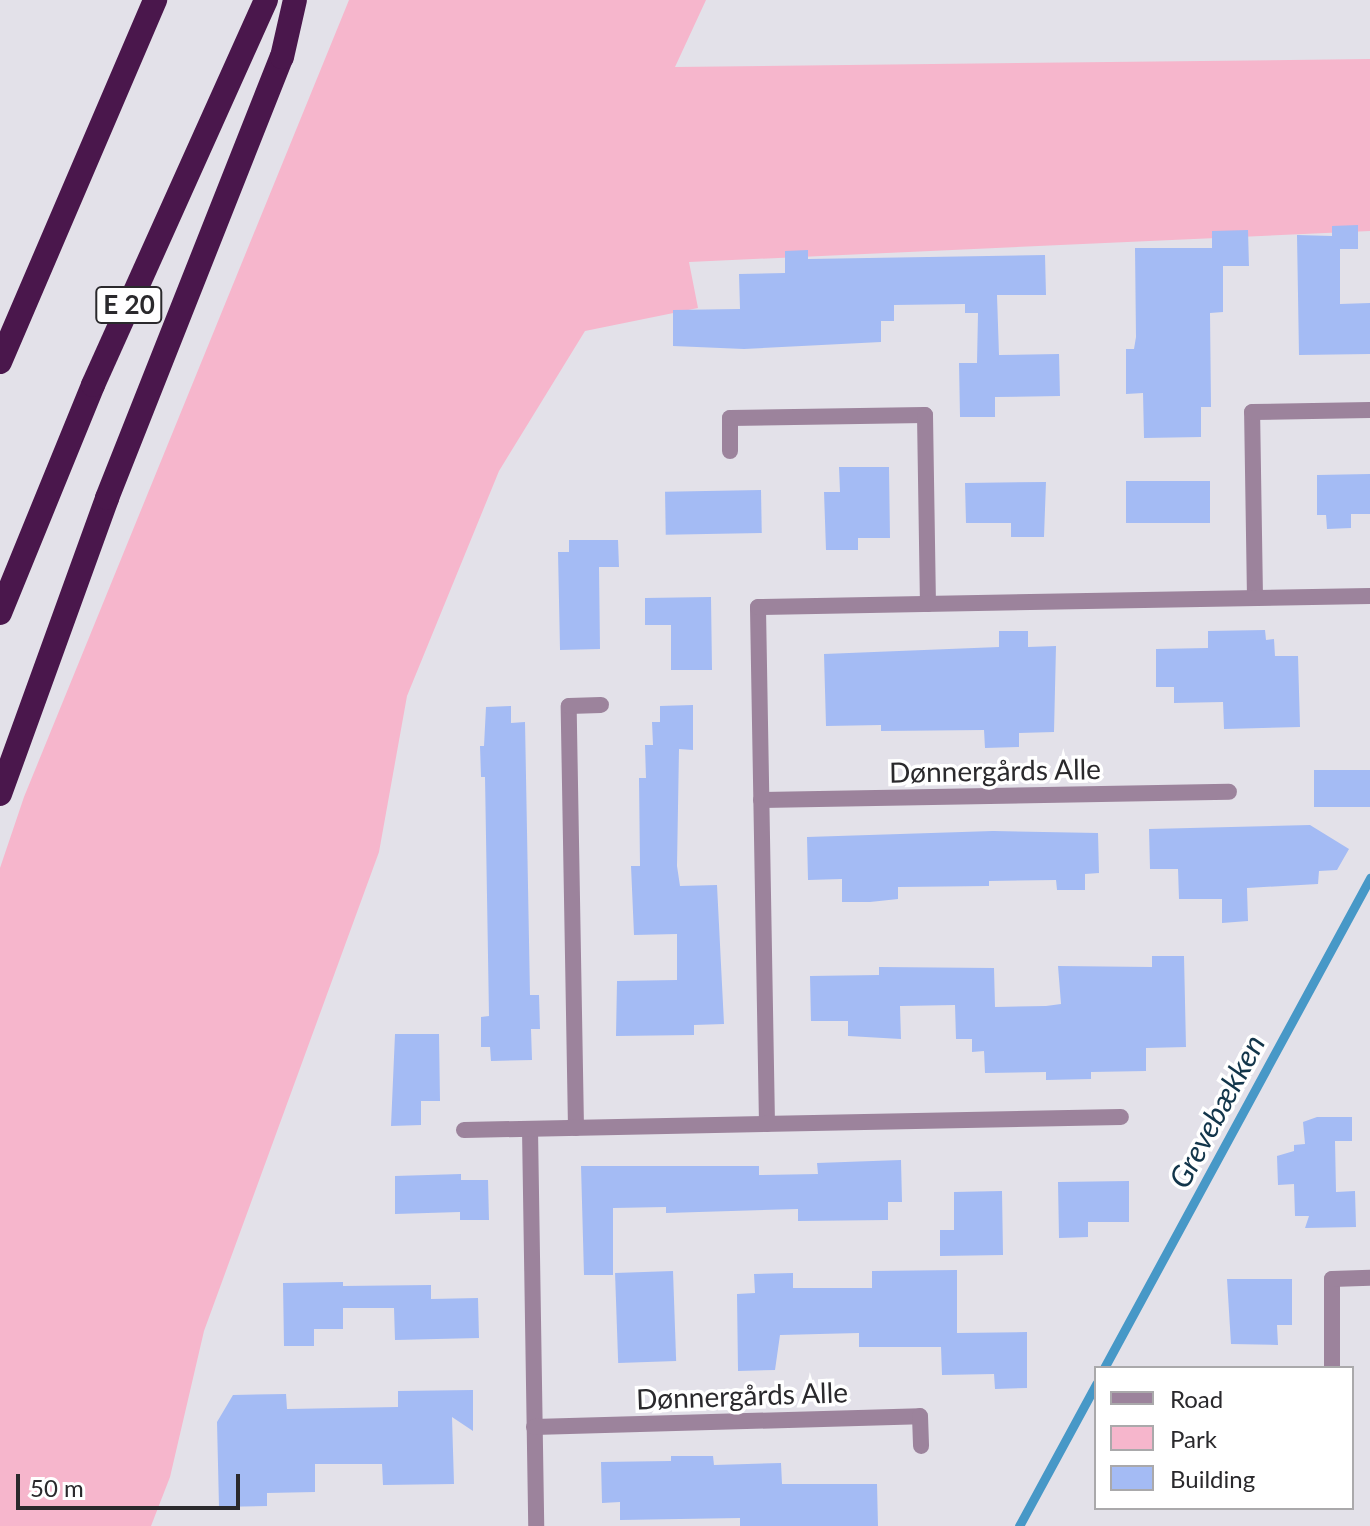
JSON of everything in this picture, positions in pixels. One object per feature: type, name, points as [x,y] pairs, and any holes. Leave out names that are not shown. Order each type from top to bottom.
[{"type":"highway","points":[[2,354],[155,0]]},
{"type":"highway","name":"E 20","points":[[0,613],[93,385],[266,0]]},
{"type":"highway","points":[[0,794],[107,498],[282,57],[295,0]]},
{"type":"street","points":[[1255,598],[1252,412],[1370,410]]},
{"type":"street","points":[[730,451],[730,418],[925,415],[928,604]]},
{"type":"street","points":[[767,1124],[758,607],[1370,596]]},
{"type":"street","points":[[576,1128],[569,706],[601,705]]},
{"type":"street","name":"Dønnergårds Alle","points":[[761,800],[1229,792]]},
{"type":"street","points":[[464,1130],[1121,1117]]},
{"type":"street","points":[[530,1129],[536,1526]]},
{"type":"street","points":[[1332,1366],[1332,1279],[1370,1278]]},
{"type":"street","name":"Dønnergårds Alle","points":[[534,1427],[920,1416],[921,1446]]},
{"type":"green space","points":[[349,0],[706,0],[675,67],[1370,59],[1370,231],[689,262],[698,308],[585,331],[499,471],[407,696],[379,852],[204,1331],[170,1477],[151,1526],[0,1526],[0,868],[24,797]]},
{"type":"building","points":[[1358,225],[1358,249],[1340,249],[1340,304],[1370,303],[1370,354],[1299,355],[1297,235],[1332,236],[1332,226]]},
{"type":"building","points":[[1248,230],[1249,266],[1223,266],[1223,312],[1210,313],[1211,407],[1201,407],[1201,437],[1144,438],[1143,393],[1126,394],[1126,349],[1134,349],[1136,337],[1135,248],[1212,248],[1212,231]]},
{"type":"building","points":[[808,250],[808,259],[1045,255],[1046,295],[997,295],[999,355],[1059,354],[1060,396],[995,397],[995,417],[960,417],[959,363],[977,363],[978,313],[965,313],[965,304],[894,305],[894,321],[881,321],[881,342],[744,349],[673,346],[673,310],[740,309],[739,274],[785,273],[785,251]]},
{"type":"building","points":[[839,467],[889,467],[890,538],[858,538],[858,550],[826,550],[824,492],[840,492]]},
{"type":"building","points":[[1370,474],[1370,514],[1351,514],[1351,528],[1327,529],[1326,515],[1317,515],[1317,475]]},
{"type":"building","points":[[1126,481],[1210,481],[1210,523],[1126,523]]},
{"type":"building","points":[[1046,482],[1044,537],[1011,537],[1011,523],[966,523],[965,483]]},
{"type":"building","points":[[761,490],[762,533],[666,535],[665,492]]},
{"type":"building","points":[[569,540],[618,540],[619,567],[599,567],[600,649],[560,650],[558,552],[569,552]]},
{"type":"building","points":[[711,597],[712,670],[671,670],[671,625],[645,625],[645,598]]},
{"type":"building","points":[[1265,630],[1266,640],[1274,639],[1275,656],[1298,656],[1300,727],[1224,729],[1223,702],[1174,703],[1174,687],[1156,687],[1156,649],[1208,648],[1208,631]]},
{"type":"building","points":[[999,631],[1028,631],[1028,647],[1056,646],[1054,732],[1019,733],[1019,747],[985,748],[984,730],[881,731],[881,725],[826,726],[824,654],[999,647]]},
{"type":"building","points":[[693,705],[693,750],[679,749],[677,866],[680,886],[717,885],[724,1024],[694,1025],[694,1035],[616,1036],[617,981],[677,980],[677,934],[634,935],[631,866],[640,866],[639,778],[646,778],[645,745],[653,745],[652,722],[660,722],[660,706]]},
{"type":"building","points":[[511,706],[511,723],[525,722],[530,995],[539,995],[540,1029],[531,1029],[532,1060],[491,1061],[490,1047],[481,1047],[481,1017],[489,1016],[485,777],[481,777],[480,746],[484,746],[486,707]]},
{"type":"building","points":[[1314,770],[1370,770],[1370,807],[1314,807]]},
{"type":"building","points":[[1310,825],[1349,849],[1337,870],[1319,871],[1318,884],[1247,888],[1248,921],[1222,923],[1222,899],[1179,899],[1178,869],[1150,869],[1149,829]]},
{"type":"building","points":[[993,831],[1098,833],[1099,873],[1085,874],[1085,890],[1057,890],[1056,880],[989,881],[989,886],[898,887],[898,899],[870,902],[842,902],[842,879],[808,880],[807,837]]},
{"type":"building","points":[[1152,956],[1184,956],[1186,1047],[1146,1048],[1146,1071],[1091,1072],[1091,1079],[1046,1080],[1046,1072],[985,1073],[984,1051],[972,1052],[972,1039],[956,1039],[955,1005],[900,1006],[901,1039],[848,1036],[848,1021],[811,1021],[810,976],[879,975],[879,967],[994,968],[995,1007],[1046,1006],[1061,1004],[1058,966],[1152,967]]},
{"type":"building","points":[[395,1034],[439,1034],[440,1101],[421,1101],[421,1125],[391,1126]]},
{"type":"building","points":[[1317,1117],[1352,1117],[1352,1141],[1335,1141],[1336,1192],[1355,1191],[1356,1227],[1305,1228],[1309,1216],[1295,1216],[1294,1184],[1278,1185],[1277,1156],[1294,1151],[1294,1145],[1305,1144],[1303,1122]]},
{"type":"building","points":[[901,1160],[902,1202],[888,1202],[888,1220],[798,1221],[798,1209],[666,1213],[666,1207],[613,1208],[613,1275],[584,1275],[581,1166],[759,1166],[759,1175],[818,1174],[817,1163]]},
{"type":"building","points":[[461,1174],[461,1180],[488,1180],[489,1220],[460,1220],[460,1212],[395,1214],[395,1176]]},
{"type":"building","points":[[1129,1181],[1129,1222],[1088,1222],[1088,1237],[1059,1238],[1058,1182]]},
{"type":"building","points":[[1002,1191],[1003,1255],[940,1256],[940,1230],[954,1230],[954,1192]]},
{"type":"building","points":[[957,1270],[957,1333],[1027,1332],[1027,1388],[995,1389],[994,1374],[942,1375],[941,1347],[859,1347],[859,1333],[780,1335],[775,1370],[738,1371],[737,1294],[755,1293],[754,1274],[793,1273],[793,1288],[872,1288],[872,1271]]},
{"type":"building","points":[[673,1271],[676,1361],[618,1363],[615,1273]]},
{"type":"building","points":[[1227,1279],[1292,1279],[1292,1325],[1277,1325],[1278,1345],[1231,1344]]},
{"type":"building","points":[[343,1282],[343,1286],[431,1285],[431,1299],[478,1298],[479,1338],[395,1340],[394,1308],[343,1308],[343,1329],[314,1329],[314,1346],[284,1346],[283,1283]]},
{"type":"building","points":[[473,1390],[473,1431],[452,1417],[454,1484],[383,1485],[382,1464],[315,1464],[315,1492],[267,1493],[267,1506],[219,1507],[217,1422],[233,1395],[286,1394],[287,1409],[398,1407],[398,1391]]},
{"type":"building","points":[[671,1456],[713,1456],[714,1465],[781,1463],[782,1484],[877,1484],[878,1526],[740,1526],[740,1518],[620,1520],[620,1502],[602,1503],[601,1462],[671,1461]]},
{"type":"waterway","name":"Grevebækken","points":[[1105,1366],[1370,878]]},
{"type":"waterway","name":"Grevebækken","points":[[1019,1526],[1094,1388]]}]
